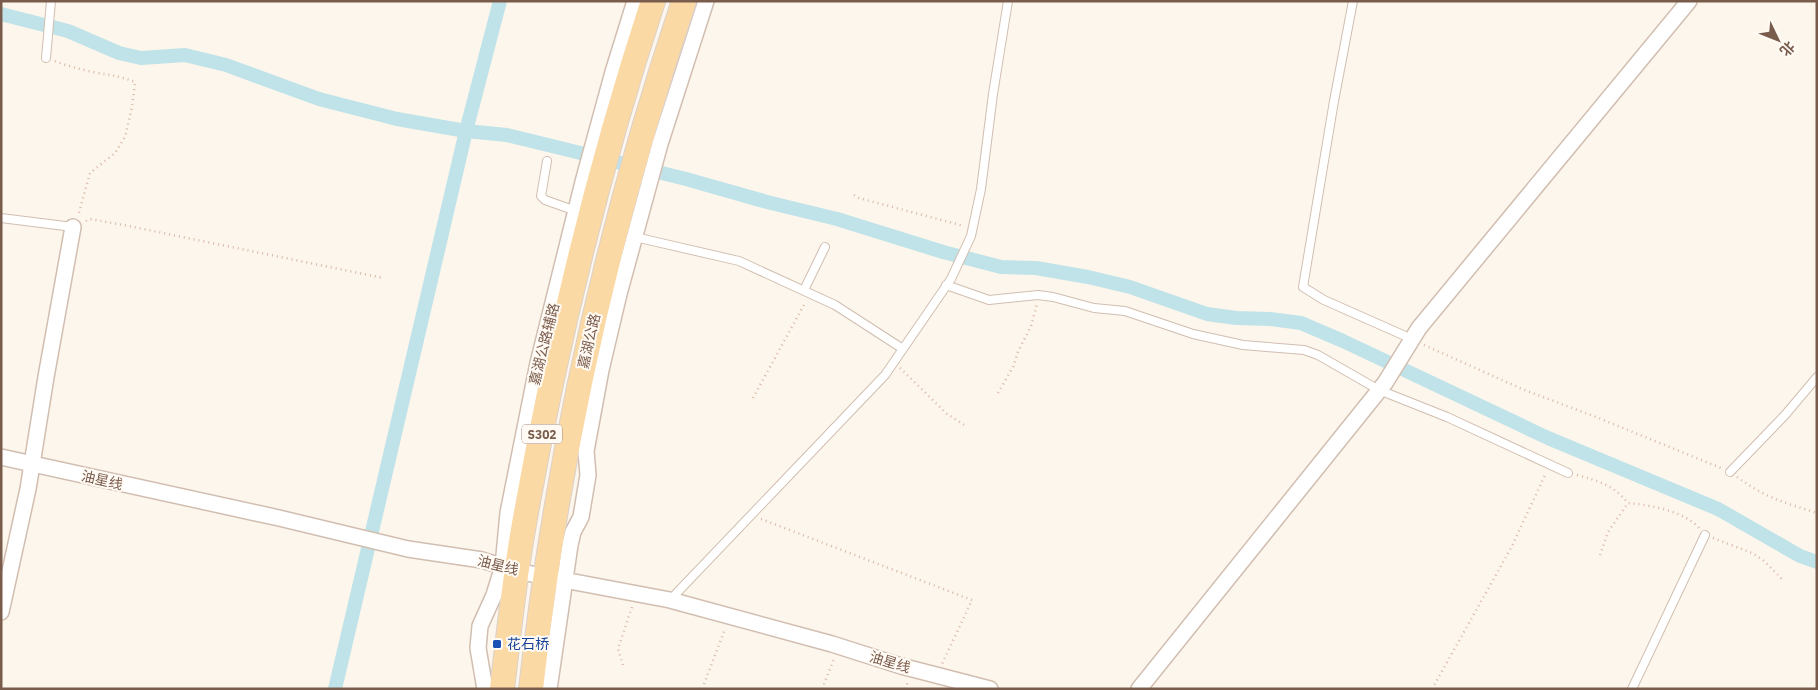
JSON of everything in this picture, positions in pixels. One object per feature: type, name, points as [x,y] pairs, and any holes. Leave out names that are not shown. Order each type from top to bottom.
[{"type":"main road","name":"嘉湖公路","points":[[502,689],[509,568],[524,523],[591,180],[605,132],[625,88],[653,1]]},
{"type":"main road","name":"嘉湖公路","points":[[531,689],[555,578],[578,388],[650,143],[684,1]]},
{"type":"street","points":[[605,132],[634,1]]},
{"type":"street","points":[[650,143],[706,1]]},
{"type":"street","points":[[1139,689],[1382,387],[1409,344],[1432,313],[1689,1]]},
{"type":"street","name":"嘉湖公路辅路","points":[[486,689],[478,648],[480,626],[509,568],[508,513],[538,363],[576,211],[591,180]]},
{"type":"street","points":[[549,689],[555,578],[581,517],[584,503],[588,475],[586,451],[601,370],[635,237],[637,189]]},
{"type":"street","points":[[1,612],[28,489],[73,228]]},
{"type":"street","name":"油星线","points":[[1,457],[398,547],[482,560],[555,578],[670,600],[990,689]]},
{"type":"lane","points":[[46,58],[51,1]]},
{"type":"lane","points":[[670,600],[885,375],[949,282],[972,232],[982,190],[993,94],[1008,1]]},
{"type":"lane","points":[[1353,1],[1303,287],[1324,300],[1409,344]]},
{"type":"lane","points":[[547,161],[541,196],[545,200],[576,211]]},
{"type":"lane","points":[[1,218],[73,228]]},
{"type":"lane","points":[[635,237],[739,261],[835,305],[903,349]]},
{"type":"lane","points":[[807,292],[825,248]]},
{"type":"lane","points":[[949,282],[989,300],[1038,295],[1094,308],[1124,311],[1193,334],[1243,345],[1304,350],[1568,473]]},
{"type":"lane","points":[[1730,472],[1785,415],[1817,377]]},
{"type":"lane","points":[[1632,689],[1705,535]]},
{"type":"path","points":[[46,58],[68,66],[123,76],[135,82],[132,107],[125,137],[115,153],[90,173],[73,228]]},
{"type":"path","points":[[854,195],[972,232]]},
{"type":"path","points":[[73,228],[90,219],[383,278]]},
{"type":"path","points":[[753,398],[807,292]]},
{"type":"path","points":[[998,394],[1014,367],[1018,352],[1031,326],[1036,312],[1038,295]]},
{"type":"path","points":[[1409,344],[1730,472],[1755,490],[1777,500],[1817,513]]},
{"type":"path","points":[[894,362],[947,414],[966,426]]},
{"type":"path","points":[[1432,689],[1511,548],[1549,465]]},
{"type":"path","points":[[1568,473],[1601,482],[1619,492],[1628,503],[1649,504],[1679,515],[1695,524],[1705,535],[1752,552],[1783,580]]},
{"type":"path","points":[[1600,555],[1608,532],[1628,503]]},
{"type":"path","points":[[754,512],[761,520],[972,600],[936,675]]},
{"type":"path","points":[[623,665],[618,649],[636,594]]},
{"type":"path","points":[[704,684],[730,616]]},
{"type":"path","points":[[822,689],[838,646]]},
{"type":"waterway","points":[[335,689],[466,131],[500,1]]},
{"type":"waterway","points":[[1,14],[68,31],[119,53],[141,58],[185,55],[226,65],[319,99],[397,119],[466,131],[507,135],[548,145],[837,219],[943,252],[1001,267],[1036,268],[1088,277],[1130,287],[1207,314],[1301,323],[1548,438],[1718,509],[1800,556],[1817,562]]},
{"type":"place","name":"花石桥","points":[[497,644]]}]
